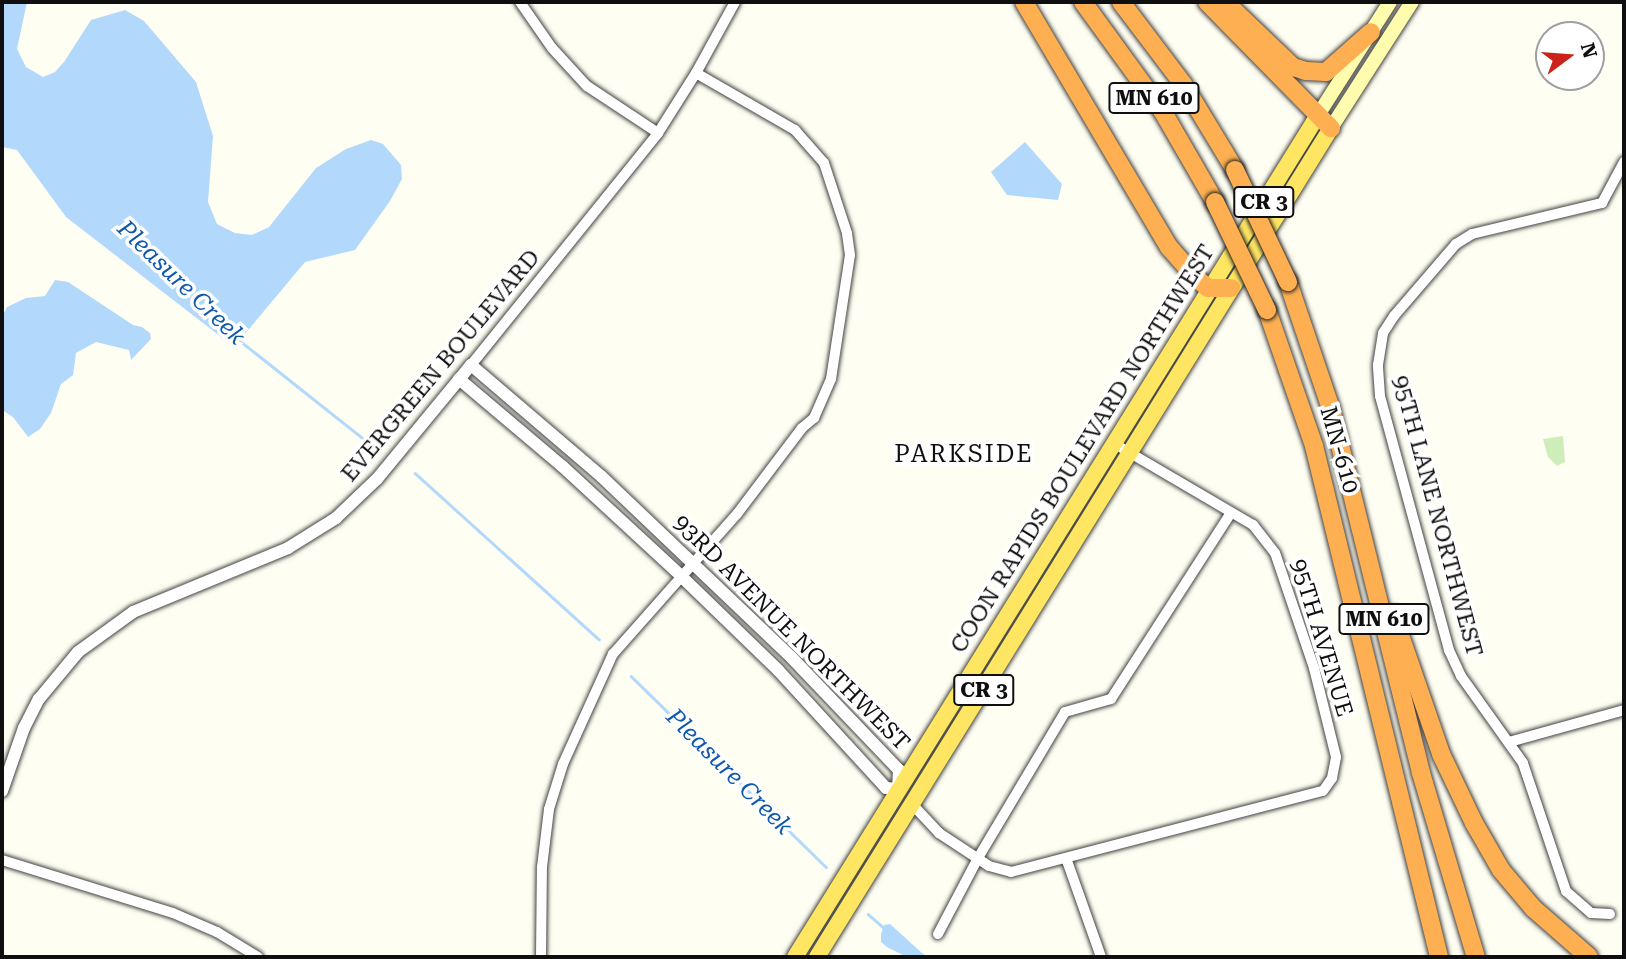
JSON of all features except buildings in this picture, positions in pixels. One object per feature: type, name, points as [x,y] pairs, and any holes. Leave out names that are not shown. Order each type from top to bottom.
[{"type":"highway","points":[[1024,2],[1169,247],[1208,288],[1231,288]]},
{"type":"highway","name":"MN-610","points":[[1083,2],[1163,112],[1214,202],[1267,310],[1314,446],[1440,957]]},
{"type":"highway","name":"MN-610","points":[[1121,2],[1183,84],[1235,170],[1288,282],[1331,410],[1421,773],[1476,957]]},
{"type":"highway","points":[[1207,2],[1325,122]]},
{"type":"highway","points":[[1225,2],[1293,67],[1306,71],[1326,72],[1371,32]]},
{"type":"highway","points":[[1372,571],[1390,607],[1441,754],[1474,822],[1501,870],[1534,909],[1589,957]]},
{"type":"main road","name":"COON RAPIDS BOULEVARD NORTHWEST","points":[[817,957],[1231,288],[1390,2]]},
{"type":"main road","name":"COON RAPIDS BOULEVARD NORTHWEST","points":[[795,957],[1208,288],[1412,2]]},
{"type":"street","points":[[520,2],[551,48],[587,86],[658,133]]},
{"type":"street","name":"EVERGREEN BOULEVARD","points":[[2,791],[24,728],[39,699],[78,652],[133,612],[288,548],[336,518],[377,479],[658,133],[696,73],[735,2]]},
{"type":"street","points":[[541,957],[542,867],[550,809],[563,764],[613,654],[737,514],[820,408],[831,379],[850,255],[832,181],[816,150],[785,124],[696,73]]},
{"type":"street","name":"95TH LANE NORTHWEST","points":[[1610,915],[1591,913],[1566,891],[1530,779],[1509,742],[1461,676],[1449,650],[1380,396],[1378,365],[1383,334],[1456,244],[1472,234],[1602,203],[1624,162]]},
{"type":"street","name":"93RD AVENUE NORTHWEST","points":[[459,379],[568,471],[681,576],[778,670],[886,788],[898,789],[899,770],[791,657],[602,477],[471,365]]},
{"type":"street","name":"95TH AVENUE","points":[[1066,858],[1323,790],[1332,778],[1336,757],[1314,668],[1275,553],[1253,525],[1113,443]]},
{"type":"street","points":[[938,934],[978,858],[1065,712],[1111,699],[1231,513]]},
{"type":"street","points":[[1509,742],[1624,710]]},
{"type":"street","points":[[898,789],[939,833],[978,858],[1011,872],[1066,858],[1101,957]]},
{"type":"street","points":[[2,860],[173,913],[217,932],[258,957]]},
{"type":"green space","points":[[1563,436],[1565,462],[1557,466],[1548,457],[1543,439]]},
{"type":"water","points":[[2,2],[27,2],[17,49],[26,67],[43,77],[55,72],[64,62],[91,20],[125,10],[144,21],[196,82],[213,136],[208,202],[217,224],[235,233],[252,235],[269,227],[316,168],[346,149],[371,140],[383,144],[401,165],[402,179],[390,201],[355,250],[305,262],[234,347],[66,217],[17,150],[2,147]]},
{"type":"water","points":[[1025,142],[1062,184],[1058,200],[1007,195],[991,172]]},
{"type":"water","points":[[55,280],[68,282],[133,325],[142,327],[150,333],[151,339],[131,360],[129,350],[96,342],[76,353],[73,375],[61,384],[51,413],[40,429],[28,437],[13,417],[2,410],[2,317],[7,307],[26,298],[45,296]]},
{"type":"water","points":[[890,924],[927,957],[907,957],[881,942],[884,925]]},
{"type":"waterway","name":"Pleasure Creek","points":[[239,340],[374,447]]},
{"type":"waterway","name":"Pleasure Creek","points":[[415,473],[599,639]]},
{"type":"waterway","name":"Pleasure Creek","points":[[631,676],[826,867]]},
{"type":"waterway","name":"Pleasure Creek","points":[[868,914],[885,929]]},
{"type":"district","name":"PARKSIDE","points":[[964,455]]}]
